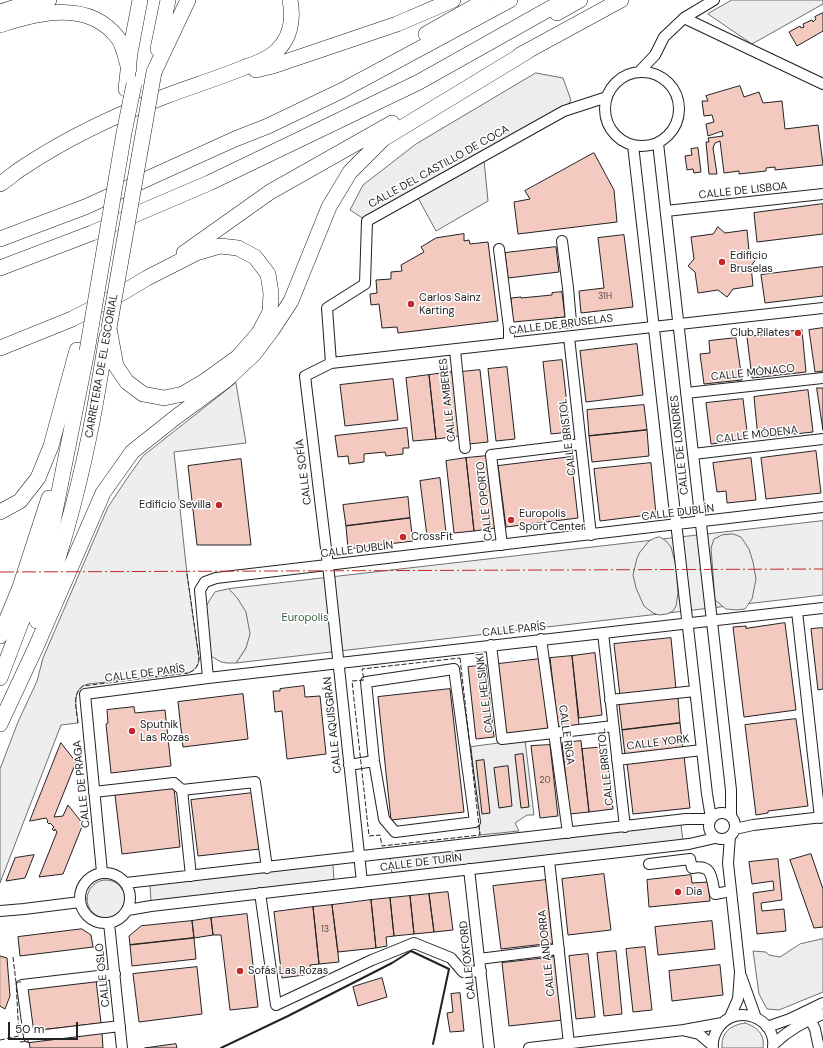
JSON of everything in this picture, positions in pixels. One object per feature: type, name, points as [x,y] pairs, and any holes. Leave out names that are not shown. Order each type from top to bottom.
[{"type":"highway","points":[[0,12],[25,4],[49,0]]},
{"type":"highway","points":[[130,86],[129,70],[140,0]]},
{"type":"highway","points":[[0,512],[20,500],[38,478],[52,446],[82,350],[87,306],[106,239],[124,133],[124,110],[150,0]]},
{"type":"highway","name":"CARRETERA DE EL ESCORIAL","points":[[0,724],[49,589],[74,503],[89,436],[168,0]]},
{"type":"highway","points":[[154,72],[188,0]]},
{"type":"highway","points":[[0,177],[21,168],[110,120],[166,96],[225,76],[260,62],[274,54],[284,41],[291,28],[292,10],[290,0]]},
{"type":"highway","points":[[225,76],[247,73],[323,50],[396,24],[453,0]]},
{"type":"highway","points":[[235,139],[486,0]]},
{"type":"highway","points":[[0,239],[85,207],[235,139],[268,126],[341,91],[510,0]]},
{"type":"highway","points":[[0,268],[92,233],[209,184],[443,69],[564,0]]},
{"type":"highway","points":[[443,69],[497,45],[580,0]]},
{"type":"highway","points":[[147,278],[270,192],[448,92],[528,51],[621,0]]},
{"type":"highway","points":[[0,25],[32,14],[57,10],[74,11],[92,15],[108,25],[119,39],[129,70]]},
{"type":"highway","points":[[0,724],[36,647],[103,493],[132,452],[176,417],[225,382],[259,348],[291,301],[329,207],[350,172],[384,139],[528,51]]},
{"type":"highway","points":[[0,184],[21,168]]},
{"type":"highway","points":[[4,346],[72,319],[196,253],[220,246],[238,248],[255,257],[268,274],[271,293],[270,312],[259,333],[238,357],[205,381],[183,394],[164,398],[143,394],[127,382],[116,366],[109,328]]},
{"type":"highway","name":"CARRETERA DE EL ESCORIAL","points":[[0,678],[35,586],[53,522],[70,437],[82,350]]},
{"type":"highway","points":[[0,636],[20,587],[70,437]]},
{"type":"street","points":[[639,72],[655,55],[664,37],[684,18],[714,0]]},
{"type":"street","points":[[684,18],[823,84]]},
{"type":"street","points":[[655,55],[661,77]]},
{"type":"street","points":[[639,72],[650,73],[661,77],[673,88],[678,97],[680,110],[677,124],[669,135],[658,143],[646,146],[632,145],[622,140],[613,132],[607,121],[605,109],[607,97],[612,87],[629,74],[639,72]]},
{"type":"street","name":"CALLE DEL CASTILLO DE COCA","points":[[331,363],[327,308],[365,284],[367,221],[564,111],[607,97]]},
{"type":"street","name":"CALLE DE LONDRES","points":[[658,143],[731,790],[732,825],[728,863]]},
{"type":"street","name":"CALLE DE LONDRES","points":[[632,145],[654,327],[706,794],[711,819]]},
{"type":"street","name":"CALLE DE LISBOA","points":[[666,211],[823,194]]},
{"type":"street","points":[[509,328],[571,322],[562,242]]},
{"type":"street","points":[[499,249],[509,328],[509,344]]},
{"type":"street","name":"CALLE DE BRUSELAS","points":[[305,376],[331,363],[823,308]]},
{"type":"street","name":"CALLE BRISTOL","points":[[569,337],[591,535]]},
{"type":"street","name":"CALLE AMBERES","points":[[455,350],[465,448]]},
{"type":"street","name":"CALLE SOFÍA","points":[[305,376],[328,566]]},
{"type":"street","name":"CALLE MÓNACO","points":[[686,393],[823,378]]},
{"type":"street","name":"CALLE MÓDENA","points":[[693,454],[823,439]]},
{"type":"street","name":"CALLE OPORTO","points":[[502,545],[492,455],[581,444]]},
{"type":"street","name":"CALLE DUBLÍN","points":[[208,678],[200,590],[205,582],[216,578],[823,507]]},
{"type":"street","name":"CALLE AQUISGRÁN","points":[[328,566],[362,882]]},
{"type":"street","name":"CALLE PARÍS","points":[[208,678],[823,608]]},
{"type":"street","points":[[732,825],[821,817],[796,611]]},
{"type":"street","name":"CALLE BRISTOL","points":[[603,633],[624,826]]},
{"type":"street","name":"CALLE RIGA","points":[[541,639],[568,833]]},
{"type":"street","name":"CALLE HELSINKI","points":[[491,645],[502,739],[554,733]]},
{"type":"street","points":[[454,668],[475,822],[395,832],[384,819],[374,761],[366,682],[454,668]]},
{"type":"street","name":"CALLE DE PARÍS","points":[[85,694],[208,678]]},
{"type":"street","points":[[610,700],[695,690]]},
{"type":"street","name":"CALLE DE PRAGA","points":[[85,694],[102,872]]},
{"type":"street","points":[[554,733],[613,726]]},
{"type":"street","name":"CALLE YORK","points":[[617,760],[702,750]]},
{"type":"street","points":[[349,765],[374,761]]},
{"type":"street","points":[[182,790],[256,782],[267,868]]},
{"type":"street","points":[[94,792],[174,783],[182,790],[191,876]]},
{"type":"street","points":[[713,1047],[715,1033],[726,1020],[738,999],[740,972],[728,863],[716,838],[710,832],[708,827],[715,814],[720,813],[726,814],[732,825]]},
{"type":"street","name":"CALLE DE TURÍN","points":[[126,883],[686,819],[711,819]]},
{"type":"street","points":[[716,838],[722,840],[732,825]]},
{"type":"street","name":"CALLE DE TURÍN","points":[[128,910],[260,893],[689,844],[716,838]]},
{"type":"street","points":[[649,864],[690,859],[692,868],[702,867],[710,872],[715,894],[731,892]]},
{"type":"street","name":"CALLE ANDORRA","points":[[549,860],[569,1044]]},
{"type":"street","name":"CALLE OXFORD","points":[[469,869],[489,1048]]},
{"type":"street","points":[[102,872],[111,873],[120,877],[126,883],[131,896],[128,910],[123,917],[109,923],[98,923],[83,911],[80,902],[80,892],[85,882],[92,876],[102,872]]},
{"type":"street","points":[[260,893],[276,1005],[372,960],[414,943],[451,958],[463,972],[481,971]]},
{"type":"street","points":[[0,911],[80,902]]},
{"type":"street","name":"CALLE OSLO","points":[[109,923],[122,1048]]},
{"type":"street","points":[[480,959],[559,949]]},
{"type":"street","points":[[740,972],[756,1018]]},
{"type":"street","points":[[115,974],[22,985],[29,1037],[120,1026]]},
{"type":"street","points":[[767,1027],[790,1019],[823,1003]]},
{"type":"street","points":[[773,1046],[782,1035],[794,1027],[823,1014]]},
{"type":"street","points":[[529,1048],[684,1030],[726,1020],[739,1015],[747,1015],[756,1018],[767,1027],[771,1035],[773,1046]]},
{"type":"street","points":[[810,1019],[815,1029],[819,1048]]},
{"type":"street","points":[[684,1030],[699,1034],[713,1047]]},
{"type":"green space","points":[[732,0],[823,0],[823,4],[752,44],[708,14]]},
{"type":"green space","points":[[484,160],[488,201],[436,231],[418,198]]},
{"type":"green space","points":[[236,383],[246,443],[174,452],[187,574],[199,661],[195,669],[188,673],[88,684],[82,686],[76,700],[78,723],[61,725],[0,883],[0,769],[18,722],[37,681],[43,658],[108,507],[143,456]]},
{"type":"green space","name":"Europolis","points":[[823,521],[823,595],[236,663],[246,648],[229,589]]},
{"type":"green space","points":[[102,880],[110,880],[120,885],[124,892],[124,906],[120,913],[110,918],[102,918],[92,913],[90,910],[87,903],[87,895],[92,885],[95,883]]},
{"type":"green space","points":[[745,1023],[759,1032],[763,1039],[763,1048],[722,1048],[725,1034],[731,1028]]},
{"type":"shaded area","points":[[536,73],[563,78],[571,100],[564,111],[367,221],[350,210],[363,185],[416,144]]},
{"type":"shaded area","points":[[733,534],[741,537],[749,549],[756,579],[752,599],[745,609],[736,610],[726,609],[715,600],[711,548],[714,539],[722,535]]},
{"type":"shaded area","points":[[660,537],[671,547],[676,566],[678,593],[676,606],[673,611],[667,614],[659,615],[653,613],[644,606],[636,588],[633,575],[640,552],[649,541]]},
{"type":"shaded area","points":[[229,589],[238,599],[246,612],[250,634],[246,648],[236,663],[221,662],[211,656],[207,643],[205,609],[215,592]]},
{"type":"shaded area","points":[[525,740],[534,815],[527,815],[515,823],[519,831],[480,835],[471,747]]},
{"type":"shaded area","points":[[681,825],[683,841],[392,874],[390,858]]},
{"type":"shaded area","points":[[333,865],[334,881],[151,902],[150,885]]},
{"type":"shaded area","points":[[823,939],[823,992],[779,1010],[767,1009],[759,994],[753,951],[766,952],[769,955],[780,957],[800,944]]},
{"type":"building","points":[[823,13],[823,31],[797,46],[789,32],[800,26],[801,28],[804,27],[803,24],[812,20],[813,22],[816,19],[815,17]]},
{"type":"building","points":[[740,86],[744,97],[759,92],[763,103],[782,101],[785,129],[818,125],[823,165],[775,170],[775,167],[766,168],[766,171],[739,174],[739,171],[724,173],[720,141],[715,143],[713,148],[717,174],[709,174],[706,142],[709,142],[708,138],[723,136],[722,131],[708,136],[706,124],[714,122],[712,115],[704,116],[702,101],[708,101],[706,96]]},
{"type":"building","points":[[698,148],[701,172],[694,173],[693,169],[687,170],[685,156],[692,155],[691,149]]},
{"type":"building","points":[[594,153],[614,190],[617,222],[518,234],[514,202],[530,199],[525,191]]},
{"type":"building","points":[[823,204],[823,234],[757,242],[754,213]]},
{"type":"building","name":"Edificio Bruselas","points":[[718,227],[725,233],[747,230],[749,251],[757,258],[751,266],[753,286],[733,289],[727,297],[718,290],[698,293],[695,272],[688,266],[694,259],[691,237],[713,234]]},
{"type":"building","points":[[464,234],[464,241],[469,240],[470,244],[488,242],[498,321],[398,333],[397,327],[382,328],[379,304],[371,305],[370,294],[377,293],[376,280],[391,279],[391,272],[402,271],[401,265],[424,252],[421,247],[436,238]]},
{"type":"building","points":[[624,235],[633,307],[581,313],[579,291],[604,288],[598,238]]},
{"type":"building","points":[[556,247],[559,272],[508,278],[505,253]]},
{"type":"building","points":[[823,267],[823,296],[765,303],[761,275]]},
{"type":"building","points":[[562,292],[565,317],[554,318],[555,320],[513,323],[511,298],[552,295],[552,293]]},
{"type":"building","points":[[823,328],[823,371],[815,372],[809,330]]},
{"type":"building","points":[[802,330],[806,372],[752,378],[747,337]]},
{"type":"building","points":[[736,338],[742,380],[704,384],[700,354],[710,353],[709,341]]},
{"type":"building","points":[[637,344],[643,395],[586,402],[580,351]]},
{"type":"building","points":[[562,360],[570,432],[551,434],[543,362]]},
{"type":"building","points":[[507,367],[515,439],[496,441],[488,369]]},
{"type":"building","points":[[480,370],[488,442],[469,444],[461,372]]},
{"type":"building","points":[[452,372],[459,436],[436,439],[429,375]]},
{"type":"building","points":[[429,375],[436,439],[413,441],[406,378]]},
{"type":"building","points":[[393,379],[398,420],[345,426],[340,385]]},
{"type":"building","points":[[817,388],[823,388],[823,430]]},
{"type":"building","points":[[808,390],[813,432],[758,438],[754,397]]},
{"type":"building","points":[[743,399],[748,439],[711,444],[706,403]]},
{"type":"building","points":[[644,405],[647,430],[589,436],[587,410]]},
{"type":"building","points":[[407,428],[409,448],[403,448],[403,454],[386,456],[385,452],[364,454],[364,462],[349,464],[348,456],[338,457],[335,436]]},
{"type":"building","points":[[647,430],[649,456],[592,462],[589,436]]},
{"type":"building","points":[[816,451],[821,493],[766,499],[761,458]]},
{"type":"building","points":[[487,456],[495,528],[474,531],[466,458]]},
{"type":"building","points":[[571,457],[578,518],[506,527],[498,466]]},
{"type":"building","points":[[466,458],[474,531],[454,533],[446,461]]},
{"type":"building","points":[[751,458],[756,500],[727,503],[726,491],[717,492],[713,463]]},
{"type":"building","name":"Edificio Sevilla","points":[[241,459],[251,545],[197,545],[188,466]]},
{"type":"building","points":[[651,463],[656,514],[600,521],[594,469]]},
{"type":"building","points":[[440,478],[446,533],[427,536],[420,481]]},
{"type":"building","points":[[408,497],[410,518],[346,526],[343,505]]},
{"type":"building","points":[[410,518],[413,541],[348,549],[346,526]]},
{"type":"building","points":[[785,623],[796,710],[744,717],[733,627],[746,626],[746,628]]},
{"type":"building","points":[[823,628],[823,689],[818,690],[811,629]]},
{"type":"building","points":[[671,638],[676,689],[620,696],[614,644]]},
{"type":"building","points":[[595,653],[602,715],[579,718],[572,656]]},
{"type":"building","points":[[572,656],[579,725],[558,727],[550,658]]},
{"type":"building","points":[[540,659],[548,729],[506,734],[498,664]]},
{"type":"building","points":[[486,665],[494,737],[476,739],[468,667]]},
{"type":"building","points":[[304,686],[305,697],[320,696],[326,754],[287,759],[282,711],[275,712],[273,691]]},
{"type":"building","points":[[450,689],[464,812],[391,820],[378,697]]},
{"type":"building","points":[[243,694],[248,739],[183,747],[178,702]]},
{"type":"building","points":[[678,698],[680,723],[622,730],[619,704]]},
{"type":"building","points":[[134,707],[135,713],[165,710],[171,766],[111,773],[106,724],[108,723],[107,710]]},
{"type":"building","points":[[796,719],[808,806],[768,811],[768,813],[756,815],[745,725]]},
{"type":"building","points":[[680,723],[683,748],[625,755],[622,730]]},
{"type":"building","points":[[581,741],[589,812],[570,814],[562,743]]},
{"type":"building","points":[[61,743],[76,762],[54,817],[63,816],[68,805],[83,824],[63,874],[39,877],[57,832],[55,829],[54,831],[52,829],[54,827],[47,822],[48,821],[46,818],[30,821]]},
{"type":"building","points":[[550,745],[558,816],[540,818],[531,746]]},
{"type":"building","points":[[606,747],[613,809],[589,812],[582,749]]},
{"type":"building","points":[[523,754],[529,807],[521,808],[515,755]]},
{"type":"building","points":[[684,756],[690,808],[633,814],[627,763]]},
{"type":"building","points":[[484,760],[490,813],[482,814],[476,761]]},
{"type":"building","points":[[508,766],[512,806],[499,808],[494,768]]},
{"type":"building","points":[[174,788],[180,847],[122,854],[115,795]]},
{"type":"building","points":[[253,793],[260,849],[198,856],[191,800]]},
{"type":"building","points":[[811,854],[823,889],[823,927],[814,928],[790,860]]},
{"type":"building","points":[[34,855],[25,878],[6,881],[15,858]]},
{"type":"building","points":[[778,859],[782,900],[761,903],[762,911],[784,909],[786,931],[757,934],[753,893],[774,890],[773,881],[752,884],[749,862]]},
{"type":"building","points":[[604,874],[611,930],[568,935],[562,879]]},
{"type":"building","name":"Dia","points":[[691,875],[692,883],[708,882],[710,901],[649,907],[647,880]]},
{"type":"building","points":[[546,880],[553,943],[501,949],[493,886]]},
{"type":"building","points":[[448,892],[453,930],[434,932],[429,894]]},
{"type":"building","points":[[429,894],[434,932],[414,934],[410,896]]},
{"type":"building","points":[[410,896],[414,934],[394,936],[390,898]]},
{"type":"building","points":[[390,898],[394,936],[386,937],[387,946],[376,948],[371,900]]},
{"type":"building","points":[[371,900],[376,948],[338,952],[332,905]]},
{"type":"building","points":[[332,905],[339,962],[319,964],[313,907]]},
{"type":"building","points":[[313,907],[319,964],[310,965],[311,974],[282,978],[274,912]]},
{"type":"building","name":"Sofás Las Rozas","points":[[247,914],[258,1007],[230,1010],[221,935],[213,935],[211,918]]},
{"type":"building","points":[[211,918],[213,935],[194,938],[192,921]]},
{"type":"building","points":[[192,921],[194,938],[130,945],[129,936],[141,926]]},
{"type":"building","points":[[712,921],[715,949],[658,955],[655,927]]},
{"type":"building","points":[[82,929],[91,935],[93,947],[20,956],[18,937]]},
{"type":"building","points":[[194,938],[196,959],[132,966],[130,945]]},
{"type":"building","points":[[645,947],[652,1010],[633,1012],[626,949]]},
{"type":"building","points":[[616,951],[622,1014],[604,1016],[597,953]]},
{"type":"building","points":[[588,954],[595,1017],[576,1019],[569,956]]},
{"type":"building","points":[[0,956],[7,958],[10,996],[5,1009],[0,1006]]},
{"type":"building","points":[[555,957],[563,1020],[509,1026],[502,963]]},
{"type":"building","points":[[720,965],[723,995],[672,1001],[669,971]]},
{"type":"building","points":[[197,967],[202,1014],[139,1022],[133,974]]},
{"type":"building","points":[[382,978],[387,997],[358,1006],[353,987]]},
{"type":"building","points":[[96,980],[101,1023],[32,1031],[27,988]]},
{"type":"building","points":[[460,993],[464,1031],[450,1032],[447,1013],[453,1012],[451,994]]},
{"type":"building","points":[[102,1033],[103,1048],[30,1048],[29,1041]]},
{"type":"building","points":[[176,1044],[177,1048],[145,1048]]},
{"type":"fence","points":[[78,723],[76,698],[79,690],[83,686],[188,673],[193,671],[196,667],[199,658],[187,574]]},
{"type":"fence","points":[[460,658],[480,835],[382,846],[380,835],[369,836],[352,681],[364,680],[362,669],[460,658]]},
{"type":"fence","points":[[93,947],[102,947],[102,972]]},
{"type":"fence","points":[[13,957],[16,982],[21,982]]},
{"type":"fence","points":[[0,1040],[19,1036],[16,982]]},
{"type":"fence","points":[[20,1042],[29,1041]]},
{"type":"wall","points":[[221,1048],[392,963],[411,951],[449,969],[433,1044]]},
{"type":"power","points":[[0,572],[823,569]]},
{"type":"place","name":"Edificio Bruselas","points":[[722,262]]},
{"type":"place","name":"Carlos Sainz Karting","points":[[411,304]]},
{"type":"place","name":"Club Pilates","points":[[798,333]]},
{"type":"place","name":"Edificio Sevilla","points":[[219,505]]},
{"type":"place","name":"Europolis Sport Center","points":[[511,520]]},
{"type":"place","name":"CrossFit","points":[[403,537]]},
{"type":"place","name":"Sputnik Las Rozas","points":[[132,731]]},
{"type":"place","name":"Dia","points":[[678,892]]},
{"type":"place","name":"Sofás Las Rozas","points":[[240,971]]}]
